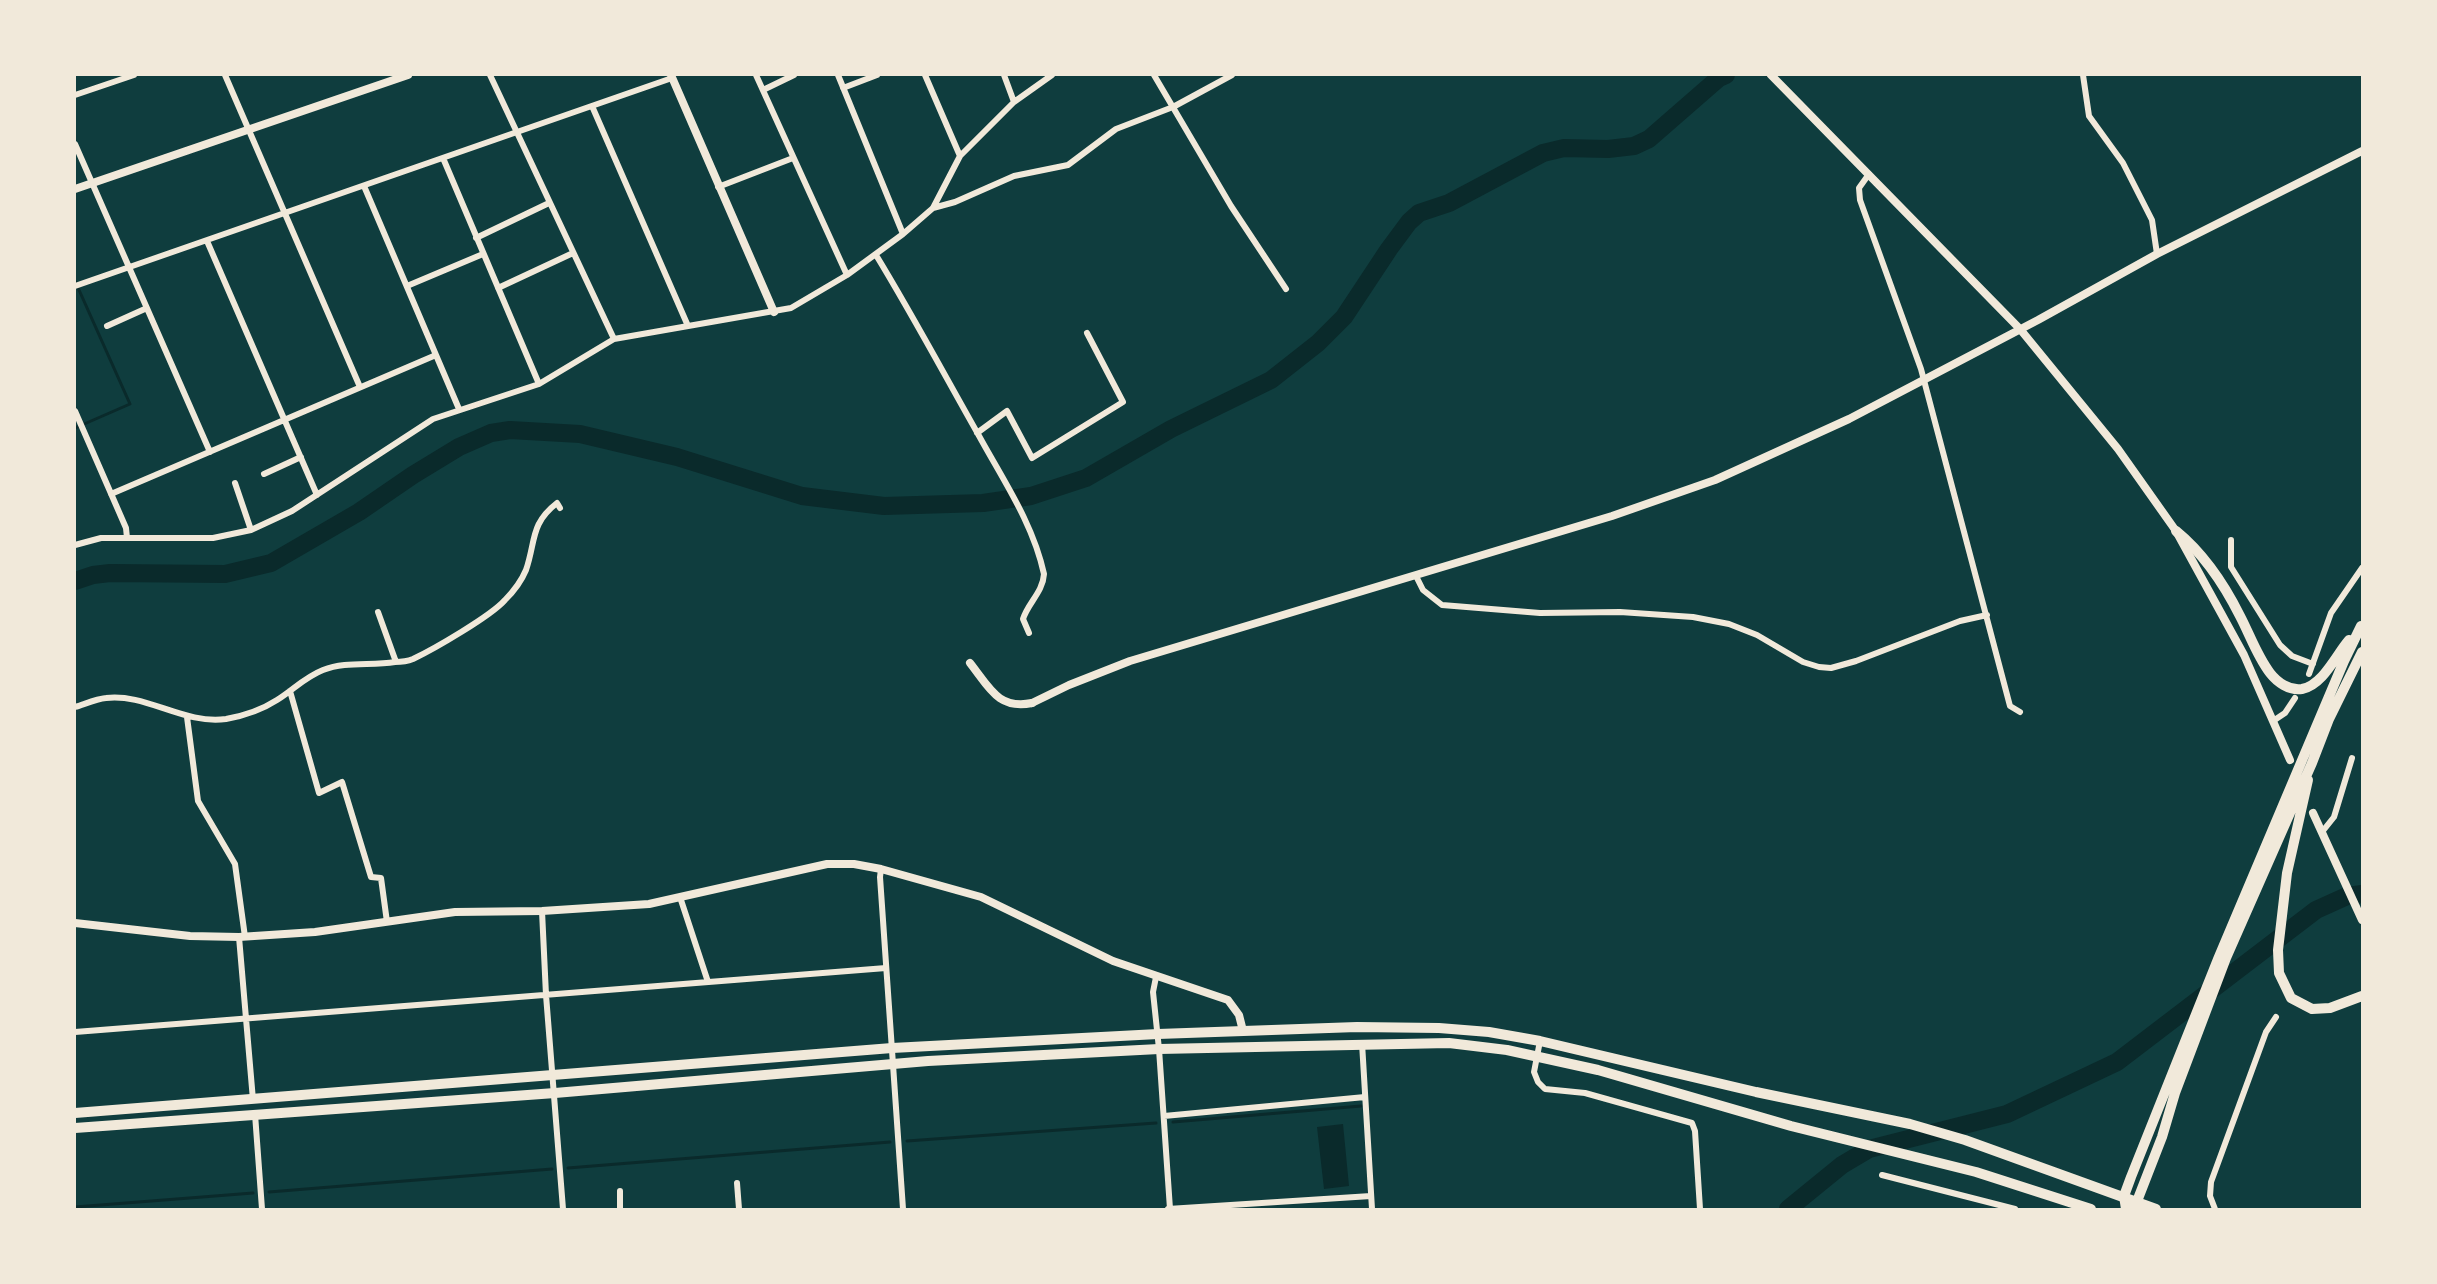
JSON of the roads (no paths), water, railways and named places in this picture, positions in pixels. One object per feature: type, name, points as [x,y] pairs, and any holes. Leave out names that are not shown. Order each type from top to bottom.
[{"type":"highway","points":[[2176,531],[2194,548],[2217,576],[2239,613],[2262,661],[2271,675],[2282,685],[2301,689],[2315,683],[2362,626]]},
{"type":"highway","points":[[2126,1209],[2124,1196],[2340,670],[2362,626]]},
{"type":"highway","points":[[2222,959],[2312,763],[2329,719],[2362,652]]},
{"type":"highway","points":[[2312,763],[2287,873],[2281,919],[2279,973],[2291,998],[2305,1006],[2320,1010],[2362,996]]},
{"type":"highway","points":[[2136,1206],[2196,1023]]},
{"type":"highway","points":[[75,1113],[892,1048],[1158,1034],[1413,1027],[1489,1032],[1540,1041],[1756,1092],[1910,1125],[1965,1140],[2124,1196],[2136,1206],[2156,1209]]},
{"type":"highway","points":[[75,1128],[555,1093],[894,1064],[1159,1049],[1449,1043],[1537,1056],[1632,1079],[1844,1139],[1976,1172],[2091,1209]]},
{"type":"main road","points":[[75,189],[407,75]]},
{"type":"main road","points":[[1772,75],[2020,329]]},
{"type":"main road","points":[[1032,703],[1069,685],[1130,661],[1612,516],[1715,480],[1849,419],[2157,254],[2362,151]]},
{"type":"street","points":[[75,95],[134,75]]},
{"type":"street","points":[[225,75],[360,387]]},
{"type":"street","points":[[490,75],[614,339]]},
{"type":"street","points":[[756,75],[847,275]]},
{"type":"street","points":[[763,90],[794,75]]},
{"type":"street","points":[[838,75],[903,234]]},
{"type":"street","points":[[843,88],[877,75]]},
{"type":"street","points":[[925,75],[960,156]]},
{"type":"street","points":[[1004,75],[1014,102]]},
{"type":"street","points":[[75,545],[101,538],[198,540],[251,530],[277,520],[433,419],[539,384],[614,339],[791,308],[876,255],[933,208],[960,156],[1014,102],[1052,75]]},
{"type":"street","points":[[1154,75],[1231,206],[1286,289]]},
{"type":"street","points":[[933,208],[955,202],[1014,176],[1068,165],[1116,129],[1173,107],[1232,75]]},
{"type":"street","points":[[2083,75],[2089,116],[2123,163],[2152,220],[2157,254]]},
{"type":"street","points":[[75,286],[671,77],[774,312]]},
{"type":"street","points":[[592,106],[688,326]]},
{"type":"street","points":[[75,144],[210,452]]},
{"type":"street","points":[[443,158],[539,384]]},
{"type":"street","points":[[718,187],[794,158]]},
{"type":"street","points":[[1869,174],[1859,188],[1860,200],[1912,342],[2010,705],[2020,712]]},
{"type":"street","points":[[364,186],[459,409]]},
{"type":"street","points":[[476,237],[549,203]]},
{"type":"street","points":[[207,241],[316,495]]},
{"type":"street","points":[[498,288],[573,253]]},
{"type":"street","points":[[407,286],[483,254]]},
{"type":"street","points":[[876,255],[924,333],[977,433],[1020,506],[1044,574],[1043,585],[1026,608],[1023,619],[1029,633]]},
{"type":"street","points":[[107,326],[147,308]]},
{"type":"street","points":[[2020,329],[2118,449],[2176,531],[2244,655],[2290,760]]},
{"type":"street","points":[[977,433],[1007,411],[1032,458],[1123,402],[1087,333]]},
{"type":"street","points":[[111,494],[436,355]]},
{"type":"street","points":[[75,411],[126,528],[128,538]]},
{"type":"street","points":[[264,474],[301,458]]},
{"type":"street","points":[[235,483],[251,530]]},
{"type":"street","points":[[75,707],[106,698],[124,699],[187,717],[225,719],[257,710],[290,691],[307,677],[324,669],[344,665],[411,660],[488,615],[504,603],[518,586],[526,570],[537,525],[544,513],[557,502],[560,508]]},
{"type":"street","points":[[2231,540],[2231,567],[2274,635],[2292,656],[2313,664]]},
{"type":"street","points":[[2309,674],[2335,605],[2362,568]]},
{"type":"street","points":[[1416,576],[1423,590],[1442,605],[1540,613],[1620,612],[1693,617],[1729,624],[1757,636],[1803,662],[1831,668],[1960,621],[1987,615]]},
{"type":"street","points":[[378,612],[396,662]]},
{"type":"street","points":[[970,663],[993,693],[1004,702],[1017,706],[1032,703]]},
{"type":"street","points":[[290,691],[319,793],[342,782],[371,877],[381,878],[387,922]]},
{"type":"street","points":[[2273,721],[2285,713],[2295,698]]},
{"type":"street","points":[[187,717],[198,801],[235,864],[253,1100]]},
{"type":"street","points":[[2322,832],[2334,817],[2352,758]]},
{"type":"street","points":[[2313,813],[2362,920]]},
{"type":"street","points":[[75,923],[190,936],[242,937],[315,932],[455,912],[628,907],[827,864],[854,864],[881,869],[981,897],[1113,961],[1228,1000],[1239,1015],[1243,1031]]},
{"type":"street","points":[[881,869],[879,877],[903,1209]]},
{"type":"street","points":[[680,897],[708,982]]},
{"type":"street","points":[[543,911],[546,995],[563,1209]]},
{"type":"street","points":[[75,1032],[886,968]]},
{"type":"street","points":[[1156,977],[1153,992],[1158,1034],[1169,1209],[1371,1196]]},
{"type":"street","points":[[2215,1209],[2210,1196],[2211,1182],[2266,1032],[2276,1017]]},
{"type":"street","points":[[1540,1041],[1534,1072],[1538,1082],[1545,1089],[1585,1094],[1692,1123],[1695,1131],[1700,1209]]},
{"type":"street","points":[[1362,1043],[1372,1209]]},
{"type":"street","points":[[1164,1116],[1365,1097]]},
{"type":"street","points":[[255,1114],[262,1209]]},
{"type":"street","points":[[1882,1175],[2015,1209]]},
{"type":"street","points":[[737,1183],[739,1209]]},
{"type":"street","points":[[620,1191],[620,1209]]},
{"type":"water","points":[[1343,1124],[1349,1186],[1324,1189],[1317,1127]]},
{"type":"waterway","points":[[75,581],[93,575],[110,573],[225,574],[271,563],[359,512],[459,447],[491,433],[510,430],[580,434],[677,457],[802,496],[884,506],[983,503],[1031,496],[1086,478],[1171,429],[1271,380],[1318,343],[1344,317],[1389,249],[1409,222],[1419,213],[1449,203],[1543,153],[1564,148],[1608,149],[1634,146],[1649,139],[1719,78],[1726,75]]},
{"type":"waterway","points":[[75,281],[130,404],[75,428]]},
{"type":"waterway","points":[[1788,1209],[1842,1165],[1869,1149],[2007,1114],[2117,1062],[2316,910],[2347,896],[2362,894]]},
{"type":"waterway","points":[[1173,1122],[1361,1106]]},
{"type":"waterway","points":[[907,1141],[1156,1123]]},
{"type":"waterway","points":[[568,1168],[890,1142]]},
{"type":"waterway","points":[[269,1192],[552,1169]]},
{"type":"waterway","points":[[75,1207],[253,1193]]}]
